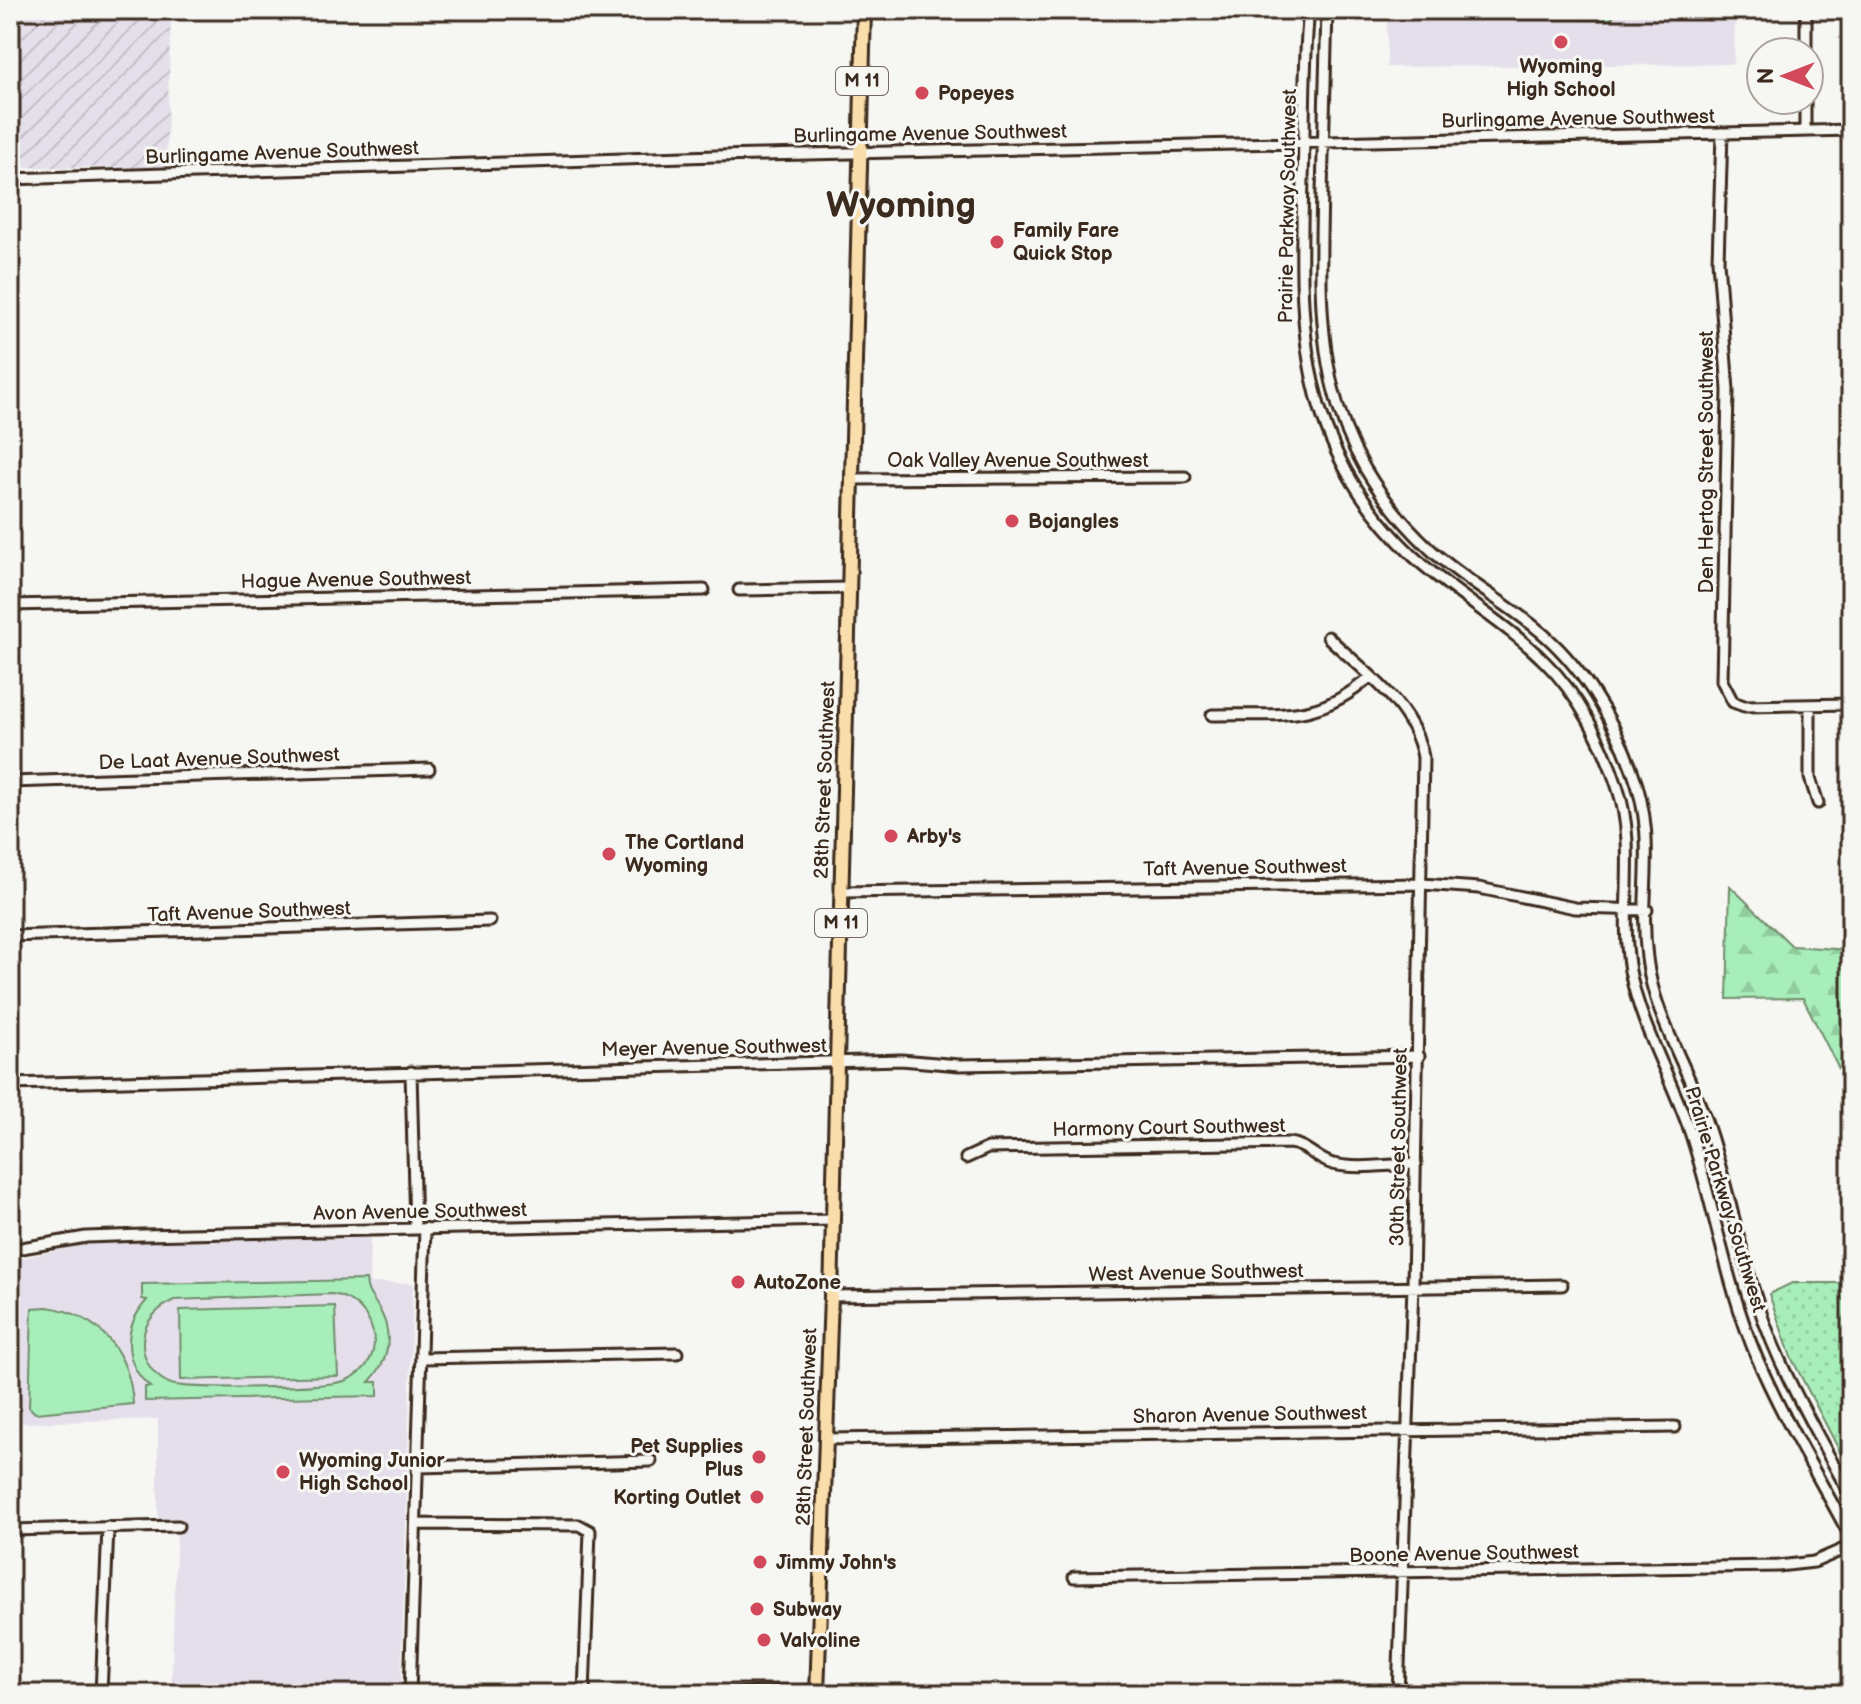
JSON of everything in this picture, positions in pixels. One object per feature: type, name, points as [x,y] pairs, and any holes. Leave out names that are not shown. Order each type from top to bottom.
[{"type":"main road","name":"28th Street Southwest","points":[[817,1692],[831,1296],[864,10]]},
{"type":"street","name":"Prairie Parkway Southwest","points":[[1309,10],[1302,323],[1320,416],[1368,505],[1390,532],[1436,576],[1549,665],[1582,713],[1607,758],[1624,811],[1629,858],[1630,970],[1640,1007],[1692,1138],[1740,1313],[1757,1359],[1851,1538]]},
{"type":"street","name":"Prairie Parkway Southwest","points":[[1327,10],[1322,338],[1336,403],[1357,454],[1401,518],[1447,563],[1556,646],[1598,702],[1624,750],[1643,807],[1649,844],[1646,958],[1653,987],[1706,1118],[1758,1303],[1786,1371],[1851,1497]]},
{"type":"street","points":[[1806,10],[1806,36]]},
{"type":"street","points":[[1805,116],[1805,130]]},
{"type":"street","name":"Burlingame Avenue Southwest","points":[[10,179],[860,153],[1851,130]]},
{"type":"street","name":"Den Hertog Street Southwest","points":[[1722,133],[1718,261],[1728,371],[1722,681],[1727,696],[1744,706],[1810,705]]},
{"type":"street","name":"Oak Valley Avenue Southwest","points":[[851,479],[1185,477]]},
{"type":"street","points":[[739,590],[849,588]]},
{"type":"street","name":"Hague Avenue Southwest","points":[[10,605],[704,590]]},
{"type":"street","name":"30th Street Southwest","points":[[1328,637],[1403,708],[1414,724],[1420,742],[1424,783],[1413,1286],[1398,1694]]},
{"type":"street","points":[[1212,715],[1321,709],[1349,695],[1370,677]]},
{"type":"street","points":[[1582,713],[1598,702]]},
{"type":"street","points":[[1818,803],[1810,778],[1810,705],[1851,704]]},
{"type":"street","name":"De Laat Avenue Southwest","points":[[10,782],[429,769]]},
{"type":"street","name":"Taft Avenue Southwest","points":[[841,892],[1422,884],[1479,888],[1575,908],[1647,910]]},
{"type":"street","name":"Taft Avenue Southwest","points":[[10,936],[490,921]]},
{"type":"street","name":"Meyer Avenue Southwest","points":[[10,1084],[901,1060],[959,1065],[1419,1056]]},
{"type":"street","points":[[410,1694],[423,1358],[420,1228],[411,1072]]},
{"type":"street","name":"Harmony Court Southwest","points":[[966,1158],[988,1148],[1289,1143],[1302,1144],[1325,1161],[1341,1165],[1416,1164]]},
{"type":"street","name":"Avon Avenue Southwest","points":[[10,1250],[86,1237],[833,1220]]},
{"type":"street","name":"West Avenue Southwest","points":[[831,1296],[1562,1285]]},
{"type":"street","points":[[423,1358],[677,1353]]},
{"type":"street","name":"Sharon Avenue Southwest","points":[[826,1439],[1675,1427]]},
{"type":"street","points":[[418,1467],[651,1461]]},
{"type":"street","points":[[416,1524],[579,1525],[590,1531],[584,1694]]},
{"type":"street","points":[[10,1530],[178,1526]]},
{"type":"street","points":[[101,1694],[108,1527]]},
{"type":"street","name":"Boone Avenue Southwest","points":[[1074,1577],[1778,1566],[1814,1562],[1851,1546]]},
{"type":"street","points":[[677,1694],[817,1692]]},
{"type":"shaded area","points":[[10,10],[278,10],[278,14],[171,15],[166,168],[10,167]]},
{"type":"shaded area","name":"Wyoming High School","points":[[1334,10],[1735,10],[1734,64],[1387,67],[1387,20],[1334,20]]},
{"type":"shaded area","name":"Wyoming Junior High School","points":[[370,1238],[369,1283],[413,1283],[401,1694],[171,1694],[177,1521],[158,1521],[158,1419],[19,1423],[19,1259],[94,1242]]},
{"type":"green space","points":[[1518,10],[1620,10],[1610,20],[1560,19]]},
{"type":"green space","points":[[1730,886],[1792,946],[1850,950],[1851,1093],[1803,998],[1727,999]]},
{"type":"green space","points":[[366,1280],[383,1317],[388,1337],[382,1365],[369,1382],[378,1382],[378,1396],[145,1401],[145,1387],[150,1387],[134,1367],[129,1344],[133,1321],[147,1300],[142,1299],[142,1284]],"holes":[[[332,1294],[347,1299],[368,1319],[374,1346],[370,1360],[361,1371],[336,1383],[183,1386],[171,1384],[158,1376],[150,1368],[144,1353],[144,1336],[149,1321],[174,1300]]]},
{"type":"green space","points":[[1792,1283],[1851,1283],[1851,1473],[1791,1357],[1769,1294]]},
{"type":"green space","points":[[335,1306],[338,1376],[181,1380],[180,1310]]},
{"type":"green space","points":[[47,1307],[82,1318],[108,1339],[126,1368],[133,1404],[35,1413],[29,1407],[32,1308]]},
{"type":"place","name":"Wyoming High School","points":[[1561,42]]},
{"type":"place","name":"Popeyes","points":[[922,93]]},
{"type":"place","name":"Family Fare Quick Stop","points":[[997,242]]},
{"type":"place","name":"Bojangles","points":[[1012,521]]},
{"type":"place","name":"Arby's","points":[[891,836]]},
{"type":"place","name":"The Cortland Wyoming","points":[[609,854]]},
{"type":"place","name":"AutoZone","points":[[738,1282]]},
{"type":"place","name":"Pet Supplies Plus","points":[[759,1457]]},
{"type":"place","name":"Wyoming Junior High School","points":[[283,1472]]},
{"type":"place","name":"Korting Outlet","points":[[757,1497]]},
{"type":"place","name":"Jimmy John's","points":[[760,1562]]},
{"type":"place","name":"Subway","points":[[757,1609]]},
{"type":"place","name":"Valvoline","points":[[764,1640]]},
{"type":"district","name":"Wyoming","points":[[901,204]]}]
